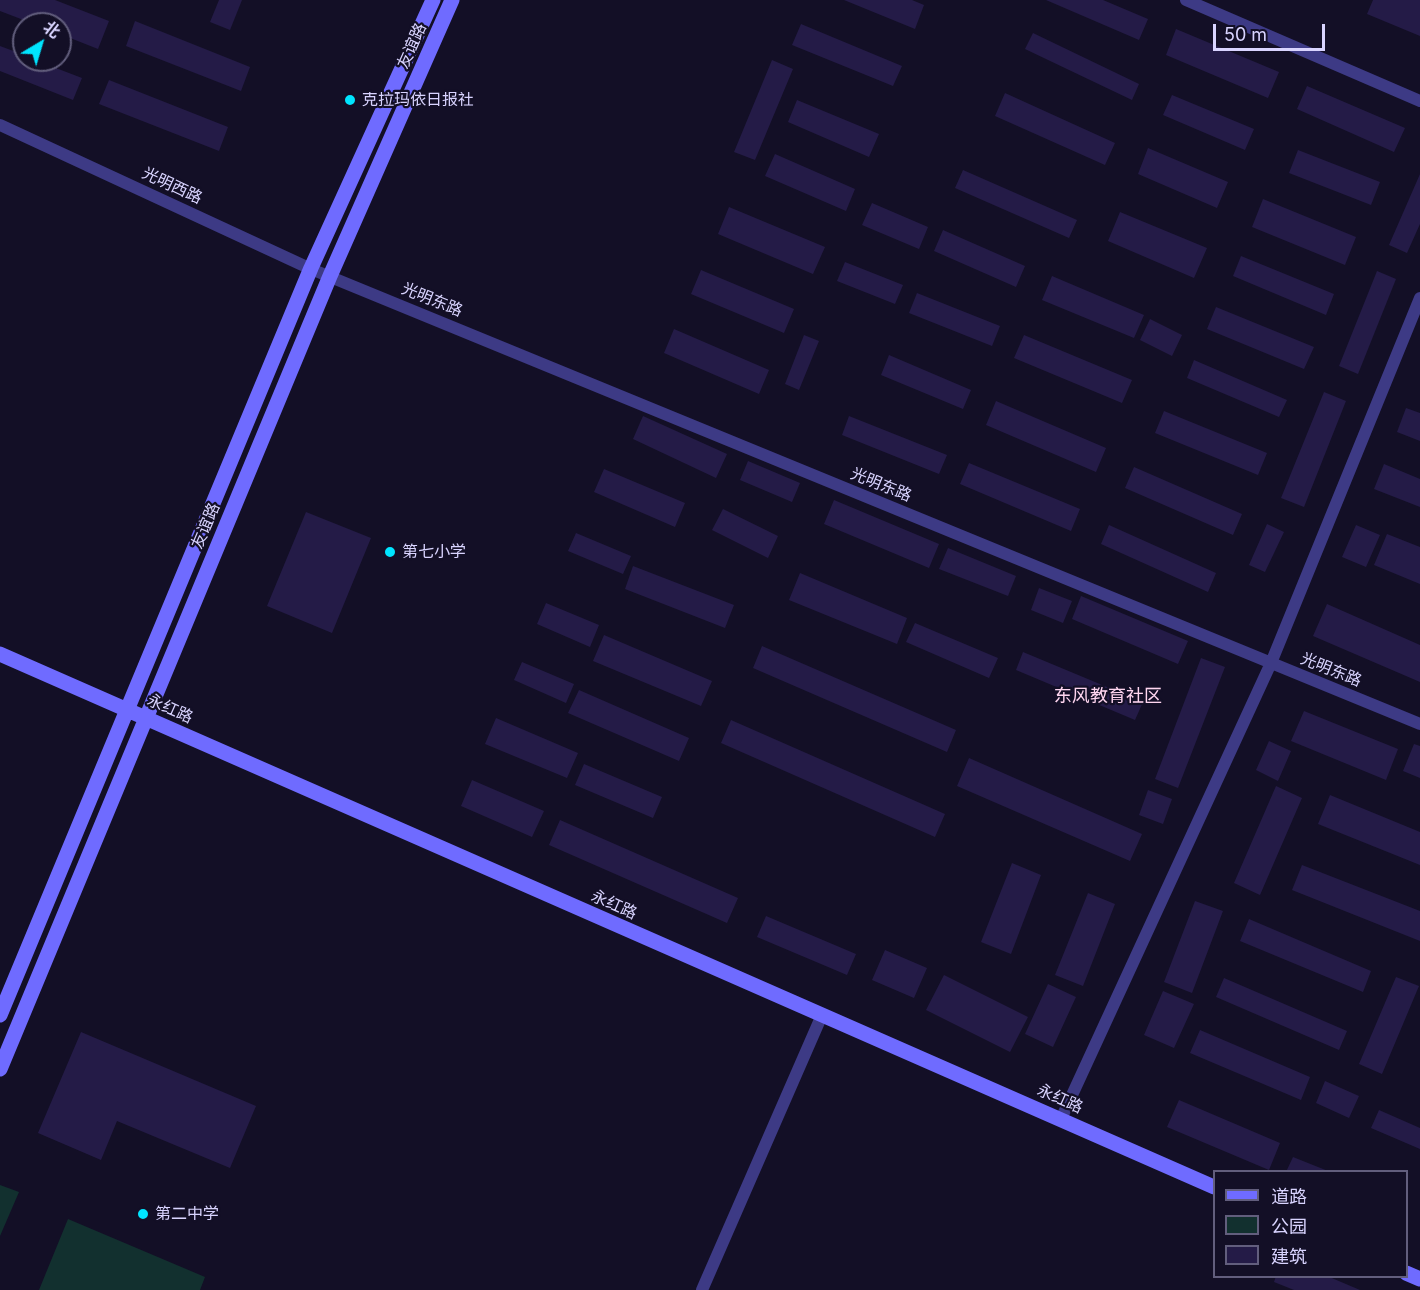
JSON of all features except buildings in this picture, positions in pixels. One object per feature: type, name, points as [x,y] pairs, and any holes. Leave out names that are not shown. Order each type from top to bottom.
[{"type":"main road","name":"友谊路","points":[[0,1015],[311,269],[433,0]]},
{"type":"main road","name":"友谊路","points":[[0,1069],[330,276],[452,0]]},
{"type":"main road","name":"永红路","points":[[0,654],[1213,1186]]},
{"type":"street","points":[[1186,0],[1420,101]]},
{"type":"street","name":"光明西路","points":[[0,125],[330,276]]},
{"type":"street","name":"光明东路","points":[[330,276],[1420,724]]},
{"type":"street","points":[[1062,1119],[1271,663],[1420,298]]},
{"type":"street","points":[[702,1290],[822,1015]]},
{"type":"green space","points":[[0,1185],[19,1192],[0,1236]]},
{"type":"green space","points":[[68,1219],[205,1277],[200,1290],[39,1290]]},
{"type":"place","name":"克拉玛依日报社","points":[[350,100]]},
{"type":"place","name":"第七小学","points":[[390,552]]},
{"type":"place","name":"第二中学","points":[[143,1214]]},
{"type":"district","name":"东风教育社区","points":[[1108,697]]}]
